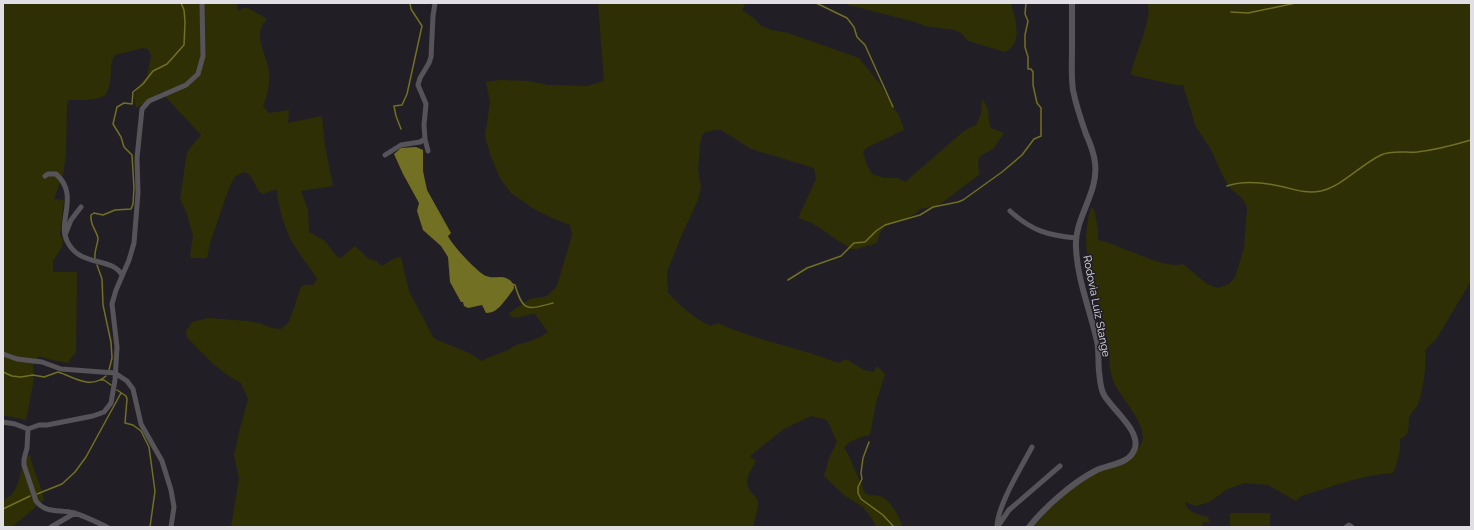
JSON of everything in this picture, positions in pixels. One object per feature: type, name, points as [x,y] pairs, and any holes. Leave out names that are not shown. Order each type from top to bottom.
[{"type":"street","points":[[3,422],[16,424],[28,429],[39,425],[47,425],[93,416],[104,412],[111,403],[117,347],[112,304],[134,243],[138,193],[137,158],[142,109],[149,101],[186,85],[198,74],[203,56],[202,3]]},
{"type":"street","points":[[428,151],[424,125],[426,104],[419,89],[418,82],[431,57],[435,3]]},
{"type":"street","name":"Rodovia Luiz Stange","points":[[1028,527],[1041,513],[1080,480],[1102,468],[1115,465],[1126,460],[1135,448],[1136,439],[1131,429],[1102,390],[1097,342],[1082,286],[1077,260],[1076,238],[1096,174],[1092,150],[1078,112],[1073,89],[1072,3]]},
{"type":"street","points":[[385,155],[401,145],[420,142],[425,139]]},
{"type":"street","points":[[45,176],[48,174],[56,174],[63,183],[66,191],[67,208],[64,236],[71,249],[82,257],[119,269],[122,275]]},
{"type":"street","points":[[64,236],[71,220],[81,207]]},
{"type":"street","points":[[1010,211],[1021,221],[1038,231],[1056,236],[1076,238]]},
{"type":"street","points":[[3,354],[17,359],[42,362],[61,369],[115,374],[127,381],[133,389],[141,424],[156,448],[166,471],[174,500],[171,527]]},
{"type":"street","points":[[28,429],[28,448],[24,459],[24,466],[36,501],[44,509],[75,513],[107,527]]},
{"type":"street","points":[[998,527],[1000,513],[1007,496],[1032,447]]},
{"type":"street","points":[[998,527],[1009,510],[1060,466]]},
{"type":"street","points":[[51,527],[75,513]]},
{"type":"shaded area","points":[[3,3],[237,3],[237,11],[246,7],[267,19],[262,25],[260,32],[261,45],[269,72],[268,90],[263,106],[269,113],[289,110],[288,123],[322,116],[325,146],[333,186],[301,191],[308,210],[309,232],[325,241],[338,258],[342,257],[355,246],[369,259],[376,261],[382,266],[395,258],[401,257],[409,291],[433,337],[467,352],[482,361],[518,344],[534,340],[548,332],[535,314],[511,317],[509,313],[530,299],[547,296],[557,286],[572,235],[570,225],[534,209],[511,193],[500,178],[490,154],[485,136],[490,102],[486,82],[500,80],[529,81],[548,85],[587,86],[604,81],[598,3],[746,3],[742,10],[755,19],[761,26],[788,33],[859,58],[880,84],[899,115],[904,130],[866,148],[863,152],[867,165],[872,174],[885,178],[898,178],[905,182],[964,131],[977,124],[981,113],[982,99],[987,107],[991,128],[1004,133],[994,148],[979,157],[978,166],[980,174],[939,205],[920,209],[912,216],[885,227],[880,232],[877,243],[857,249],[851,249],[812,223],[798,218],[816,179],[814,168],[751,149],[721,130],[714,130],[704,133],[700,145],[698,170],[701,187],[698,200],[667,272],[668,293],[688,312],[711,326],[718,323],[747,335],[823,357],[838,363],[846,359],[864,370],[874,372],[877,366],[885,374],[876,403],[870,435],[852,441],[844,448],[865,493],[880,496],[888,501],[897,514],[903,527],[876,527],[863,507],[845,496],[824,476],[829,458],[837,442],[827,420],[811,416],[784,429],[750,456],[756,461],[747,480],[748,488],[758,502],[754,527],[231,527],[239,478],[234,455],[248,399],[241,383],[233,379],[212,363],[187,337],[186,331],[192,322],[208,318],[247,321],[281,329],[289,322],[301,287],[305,285],[313,285],[317,279],[291,240],[280,210],[277,189],[263,194],[260,192],[250,176],[244,172],[236,176],[230,185],[211,240],[207,258],[192,258],[190,256],[193,236],[187,214],[180,199],[187,152],[201,135],[161,92],[136,108],[134,96],[137,88],[147,76],[151,56],[148,49],[143,48],[115,55],[112,63],[109,87],[106,94],[99,98],[88,100],[69,100],[67,104],[66,155],[63,174],[54,199],[64,200],[60,234],[61,238],[63,238],[62,247],[53,261],[53,272],[77,272],[76,353],[70,359],[69,363],[39,356],[33,366],[34,379],[26,420],[3,415]]},
{"type":"shaded area","points":[[841,3],[1011,3],[1017,30],[1015,43],[1005,52],[968,41],[961,33],[954,30],[925,26],[915,22]]},
{"type":"shaded area","points":[[1148,3],[1471,3],[1471,281],[1437,338],[1425,350],[1425,369],[1418,404],[1409,418],[1409,427],[1406,435],[1400,439],[1399,456],[1393,473],[1369,476],[1346,482],[1301,496],[1296,501],[1268,485],[1244,483],[1228,489],[1209,502],[1196,506],[1185,502],[1190,511],[1208,517],[1210,523],[1204,522],[1201,527],[1033,527],[1087,473],[1131,456],[1137,451],[1143,437],[1142,429],[1134,413],[1112,378],[1107,338],[1087,257],[1087,224],[1091,208],[1094,209],[1098,228],[1098,240],[1153,260],[1175,265],[1183,264],[1207,284],[1218,288],[1229,284],[1235,277],[1244,248],[1247,208],[1243,199],[1231,189],[1225,180],[1210,148],[1196,127],[1183,85],[1176,85],[1131,75],[1145,30]]},
{"type":"shaded area","points":[[416,147],[423,150],[423,171],[427,190],[451,233],[448,236],[450,240],[465,258],[482,274],[490,277],[505,278],[513,283],[513,290],[494,311],[486,313],[482,305],[468,308],[464,306],[450,282],[448,257],[441,246],[423,230],[417,211],[419,203],[394,154],[401,148]]},
{"type":"shaded area","points":[[30,455],[44,500],[12,527],[3,527],[3,500],[9,497],[16,488],[25,457]]},
{"type":"shaded area","points":[[1230,513],[1270,513],[1270,527],[1230,527]]},
{"type":"waterway","points":[[95,258],[98,238],[91,222],[91,215],[94,213],[103,215],[115,210],[131,209],[133,204],[134,188],[132,155],[124,147],[121,137],[113,124],[117,107],[124,103],[132,104],[133,92],[143,84],[153,71],[167,64],[184,45],[185,22],[184,10],[181,3]]},
{"type":"waterway","points":[[401,129],[394,106],[402,105],[407,94],[422,26],[411,9],[410,3]]},
{"type":"waterway","points":[[816,3],[847,18],[854,27],[857,37],[865,45],[893,107]]},
{"type":"waterway","points":[[788,280],[807,268],[841,256],[854,243],[865,242],[876,231],[885,225],[920,215],[933,207],[963,200],[1002,172],[1022,155],[1034,139],[1041,136],[1041,108],[1037,103],[1033,85],[1033,72],[1031,69],[1028,69],[1028,57],[1025,47],[1025,35],[1028,21],[1025,14],[1026,3]]},
{"type":"waterway","points":[[1231,12],[1248,13],[1296,3]]},
{"type":"waterway","points":[[1227,186],[1241,183],[1263,183],[1307,192],[1316,192],[1329,188],[1345,180],[1373,159],[1385,153],[1424,151],[1471,140]]},
{"type":"waterway","points":[[97,265],[102,279],[103,305],[111,342],[112,358],[109,370]]},
{"type":"waterway","points":[[512,284],[515,285],[521,300],[527,307],[532,308],[553,303]]},
{"type":"waterway","points":[[3,372],[12,376],[21,377],[33,375],[44,377],[58,372],[88,382],[94,382],[106,376]]},
{"type":"waterway","points":[[101,380],[104,380],[111,385]]},
{"type":"waterway","points":[[117,390],[126,396],[127,399],[125,423],[133,425],[141,431],[149,447],[155,491],[150,527]]},
{"type":"waterway","points":[[37,494],[62,484],[75,472],[86,457],[121,393]]},
{"type":"waterway","points":[[869,442],[863,458],[861,473],[862,479],[858,487],[858,493],[861,499],[883,515],[894,527]]},
{"type":"waterway","points":[[3,509],[30,496]]}]
